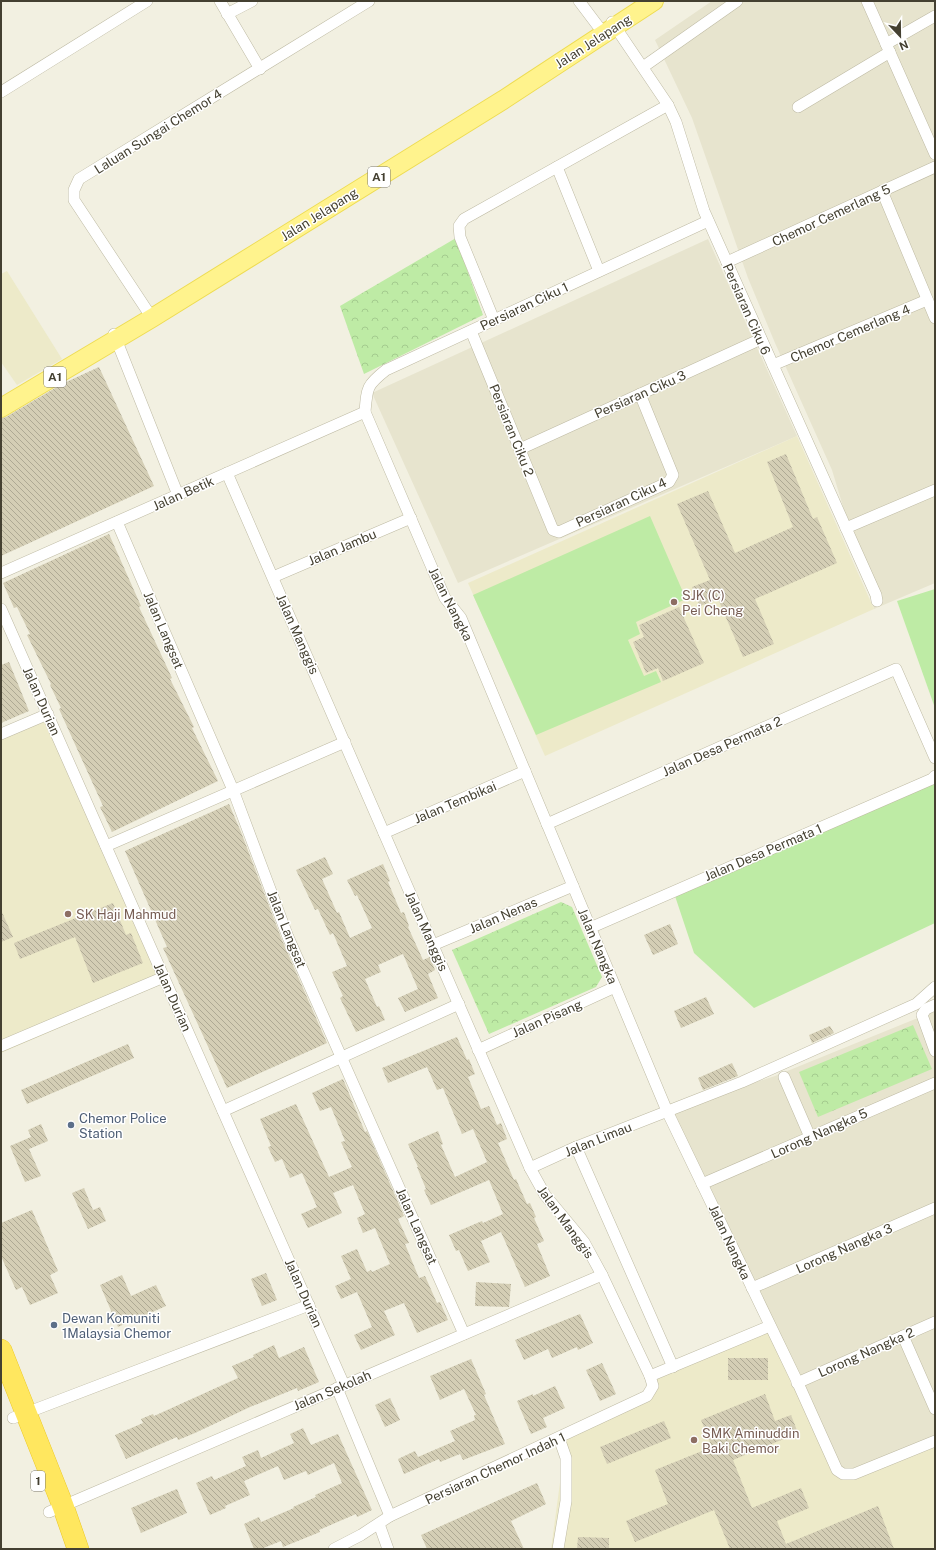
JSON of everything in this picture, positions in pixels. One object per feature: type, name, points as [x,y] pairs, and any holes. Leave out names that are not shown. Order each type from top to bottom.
[{"type":"highway","name":"1","points":[[1,1350],[19,1416],[56,1509],[78,1549]]},
{"type":"highway","name":"1","points":[[1,1388],[19,1416]]},
{"type":"highway","name":"1","points":[[56,1509],[63,1549]]},
{"type":"main road","name":"Jalan Jelapang","points":[[608,28],[641,1]]},
{"type":"main road","name":"Jalan Jelapang","points":[[1,408],[500,95],[654,1]]},
{"type":"main road","name":"Jalan Jelapang","points":[[1,400],[115,336]]},
{"type":"street","points":[[1,92],[147,1]]},
{"type":"street","points":[[220,1],[260,69]]},
{"type":"street","points":[[227,14],[252,1]]},
{"type":"street","name":"Laluan Sungai Chemor 4","points":[[150,315],[74,200],[74,190],[80,179],[260,69],[356,4],[369,1]]},
{"type":"street","name":"Persiaran Ciku 6","points":[[579,1],[608,28],[643,67],[668,105],[676,122],[708,221],[876,595],[877,601]]},
{"type":"street","points":[[643,67],[737,1]]},
{"type":"street","points":[[867,1],[935,154]]},
{"type":"street","points":[[798,107],[935,16]]},
{"type":"street","points":[[494,320],[460,237],[459,226],[464,219],[668,105]]},
{"type":"street","points":[[557,167],[599,272]]},
{"type":"street","name":"Chemor Cemerlang 5","points":[[727,262],[935,167]]},
{"type":"street","points":[[882,191],[935,318]]},
{"type":"street","name":"Persiaran Ciku 1","points":[[365,412],[366,391],[372,382],[386,370],[708,221]]},
{"type":"street","name":"Chemor Cemerlang 4","points":[[773,365],[927,300]]},
{"type":"street","name":"Persiaran Ciku 2","points":[[471,331],[553,530]]},
{"type":"street","points":[[115,336],[178,495]]},
{"type":"street","name":"Persiaran Ciku 3","points":[[520,449],[761,339]]},
{"type":"street","name":"Persiaran Ciku 4","points":[[553,530],[559,532],[669,482],[673,475],[640,394]]},
{"type":"street","name":"Jalan Betik","points":[[1,574],[365,412]]},
{"type":"street","name":"Jalan Nangka","points":[[365,412],[446,598],[461,618],[667,1110],[837,1470],[843,1474],[854,1474],[935,1441]]},
{"type":"street","name":"Jalan Manggis","points":[[227,473],[530,1168],[545,1195],[584,1242],[602,1275],[652,1381]]},
{"type":"street","points":[[846,528],[935,490]]},
{"type":"street","name":"Jalan Jambu","points":[[273,577],[411,518]]},
{"type":"street","name":"Jalan Langsat","points":[[117,522],[233,790],[288,937],[464,1334]]},
{"type":"street","name":"Jalan Durian","points":[[1,609],[309,1305],[390,1516]]},
{"type":"street","name":"Jalan Desa Permata 2","points":[[547,824],[896,669],[935,758]]},
{"type":"street","points":[[1,734],[48,714]]},
{"type":"street","points":[[106,846],[344,742]]},
{"type":"street","name":"Jalan Tembikai","points":[[384,833],[525,771]]},
{"type":"street","name":"Jalan Desa Permata 1","points":[[590,928],[932,779],[935,776]]},
{"type":"street","name":"Jalan Nenas","points":[[433,945],[573,886]]},
{"type":"street","points":[[1,1046],[164,977]]},
{"type":"street","name":"Jalan Pisang","points":[[478,1050],[616,987]]},
{"type":"street","name":"Jalan Limau","points":[[530,1168],[576,1147],[667,1110],[742,1082],[916,1004],[935,988]]},
{"type":"street","points":[[223,1111],[459,1004]]},
{"type":"street","points":[[935,1005],[926,1009],[922,1015],[935,1051]]},
{"type":"street","points":[[784,1077],[810,1137]]},
{"type":"street","name":"Lorong Nangka 5","points":[[702,1184],[935,1083]]},
{"type":"street","points":[[576,1147],[673,1366]]},
{"type":"street","name":"Lorong Nangka 3","points":[[752,1288],[935,1208]]},
{"type":"street","name":"Jalan Sekolah","points":[[56,1509],[602,1275]]},
{"type":"street","points":[[19,1416],[309,1305]]},
{"type":"street","name":"Lorong Nangka 2","points":[[797,1383],[935,1322]]},
{"type":"street","points":[[652,1381],[673,1366],[770,1326]]},
{"type":"street","points":[[903,1336],[935,1409]]},
{"type":"street","name":"Persiaran Chemor Indah 1","points":[[334,1549],[379,1524],[390,1516],[647,1396],[652,1381]]},
{"type":"street","points":[[558,1549],[566,1501],[566,1458],[559,1438]]},
{"type":"street","points":[[379,1524],[388,1549]]},
{"type":"shaded area","points":[[712,1],[935,1],[935,583],[874,609],[832,470],[775,343],[748,278],[692,118],[655,40]]},
{"type":"shaded area","points":[[708,239],[797,436],[458,583],[372,393]]},
{"type":"shaded area","points":[[7,271],[62,359],[17,385],[1,362],[1,274]]},
{"type":"shaded area","name":"SJK (C) Pei Cheng","points":[[797,436],[874,609],[545,756],[468,583]]},
{"type":"shaded area","name":"SK Haji Mahmud","points":[[48,714],[164,983],[1,1053],[1,734]]},
{"type":"shaded area","points":[[935,1011],[935,1442],[843,1474],[667,1111],[775,1076]]},
{"type":"shaded area","name":"SMK Aminuddin Baki Chemor","points":[[770,1326],[843,1474],[935,1442],[935,1549],[551,1549],[567,1431],[648,1397],[651,1377]]},
{"type":"green space","points":[[456,238],[483,315],[364,374],[340,306]]},
{"type":"green space","points":[[650,516],[686,599],[636,622],[640,634],[628,640],[644,676],[656,671],[661,682],[536,735],[473,595]]},
{"type":"green space","points":[[935,589],[935,708],[897,601]]},
{"type":"green space","points":[[935,777],[935,923],[754,1008],[694,953],[674,893]]},
{"type":"green space","points":[[561,902],[572,907],[602,977],[596,987],[489,1034],[452,950]]},
{"type":"green space","points":[[913,1025],[932,1069],[818,1117],[799,1072]]},
{"type":"building","points":[[99,367],[154,486],[1,556],[1,418],[6,417],[62,384]]},
{"type":"building","points":[[786,454],[813,519],[817,517],[837,563],[755,599],[774,644],[743,657],[718,599],[700,606],[692,587],[710,580],[677,504],[708,491],[735,553],[793,527],[767,462]]},
{"type":"building","points":[[109,534],[141,606],[139,607],[172,678],[170,679],[194,727],[192,728],[218,781],[112,832],[100,807],[103,806],[59,709],[61,708],[50,685],[51,684],[27,635],[30,634],[17,607],[14,608],[3,583]]},
{"type":"building","points":[[679,607],[704,663],[663,681],[658,668],[646,673],[633,642],[644,637],[639,625]]},
{"type":"building","points":[[9,662],[29,711],[1,723],[1,665]]},
{"type":"building","points":[[229,804],[282,940],[327,1043],[227,1088],[163,948],[167,947],[125,851]]},
{"type":"building","points":[[325,857],[333,874],[322,879],[337,913],[339,912],[350,938],[372,928],[357,895],[355,896],[347,880],[383,864],[390,881],[388,882],[401,913],[404,912],[409,926],[408,927],[423,960],[430,957],[435,970],[428,974],[438,998],[405,1012],[398,998],[418,989],[403,954],[378,965],[381,972],[365,979],[377,1007],[379,1006],[385,1020],[356,1032],[340,998],[343,996],[332,972],[347,966],[333,933],[330,935],[318,909],[315,910],[296,870]]},
{"type":"building","points":[[113,903],[126,935],[131,933],[143,963],[93,983],[75,937],[20,959],[14,943]]},
{"type":"building","points":[[1,910],[13,937],[1,942]]},
{"type":"building","points":[[670,924],[678,944],[653,955],[644,935]]},
{"type":"building","points":[[706,997],[714,1014],[681,1028],[674,1011]]},
{"type":"building","points":[[830,1026],[834,1033],[812,1043],[809,1035]]},
{"type":"building","points":[[457,1037],[475,1074],[468,1077],[481,1109],[489,1106],[497,1125],[501,1123],[507,1139],[498,1143],[514,1180],[516,1179],[527,1204],[530,1203],[536,1217],[534,1218],[544,1241],[537,1244],[550,1276],[525,1287],[501,1232],[481,1241],[490,1262],[468,1271],[459,1250],[456,1251],[449,1235],[503,1214],[489,1180],[431,1205],[424,1190],[426,1189],[408,1144],[438,1131],[443,1144],[441,1145],[455,1177],[487,1162],[473,1129],[462,1134],[443,1088],[437,1090],[427,1067],[388,1083],[382,1068]]},
{"type":"building","points":[[128,1044],[134,1058],[27,1104],[21,1090]]},
{"type":"building","points":[[732,1063],[738,1076],[703,1090],[698,1078]]},
{"type":"building","points":[[343,1079],[365,1132],[367,1131],[404,1216],[398,1219],[409,1243],[405,1244],[419,1278],[425,1276],[437,1303],[440,1302],[448,1320],[417,1333],[404,1303],[384,1311],[395,1335],[361,1350],[354,1335],[372,1327],[357,1292],[341,1299],[335,1286],[351,1279],[341,1256],[357,1249],[367,1272],[371,1270],[372,1272],[390,1264],[375,1228],[363,1233],[357,1218],[365,1214],[353,1185],[333,1193],[342,1213],[308,1228],[301,1214],[317,1207],[302,1173],[290,1178],[282,1159],[275,1162],[268,1147],[271,1146],[260,1119],[296,1104],[329,1177],[352,1167],[341,1142],[345,1141],[331,1107],[320,1111],[312,1093]]},
{"type":"building","points":[[41,1124],[48,1141],[29,1149],[41,1176],[25,1182],[10,1146],[31,1137],[28,1130]]},
{"type":"building","points":[[84,1188],[93,1210],[100,1207],[106,1221],[88,1229],[72,1193]]},
{"type":"building","points":[[32,1210],[58,1271],[50,1275],[58,1293],[30,1305],[22,1287],[16,1290],[1,1256],[1,1223]]},
{"type":"building","points":[[266,1273],[277,1300],[262,1306],[251,1279]]},
{"type":"building","points":[[122,1275],[131,1296],[156,1285],[166,1306],[118,1327],[100,1285]]},
{"type":"building","points":[[476,1282],[511,1284],[509,1307],[475,1306]]},
{"type":"building","points":[[580,1314],[593,1343],[578,1350],[577,1347],[552,1358],[548,1349],[524,1360],[515,1340]]},
{"type":"building","points":[[274,1345],[279,1358],[304,1347],[319,1382],[298,1391],[297,1388],[250,1407],[195,1433],[178,1440],[177,1437],[126,1459],[115,1435],[143,1423],[141,1419],[153,1414],[154,1416],[238,1378],[232,1366],[254,1357],[253,1355]]},
{"type":"building","points":[[728,1358],[768,1358],[768,1380],[728,1380]]},
{"type":"building","points":[[471,1359],[486,1394],[484,1395],[505,1444],[463,1460],[460,1454],[440,1462],[439,1459],[404,1474],[398,1459],[415,1451],[418,1457],[455,1441],[450,1431],[475,1420],[474,1415],[476,1415],[464,1389],[440,1400],[430,1376]]},
{"type":"building","points":[[602,1363],[616,1394],[600,1401],[586,1370]]},
{"type":"building","points":[[555,1386],[565,1408],[543,1418],[547,1427],[531,1434],[517,1401],[533,1394],[533,1396]]},
{"type":"building","points":[[765,1394],[775,1421],[791,1415],[798,1433],[733,1460],[752,1508],[801,1488],[809,1508],[777,1521],[786,1544],[878,1506],[894,1549],[730,1549],[714,1510],[635,1542],[626,1521],[668,1504],[655,1470],[712,1447],[701,1420]]},
{"type":"building","points":[[390,1398],[400,1420],[385,1427],[375,1405]]},
{"type":"building","points":[[664,1421],[671,1438],[607,1464],[600,1447]]},
{"type":"building","points":[[303,1428],[311,1445],[338,1434],[372,1510],[357,1517],[356,1514],[319,1530],[320,1532],[283,1547],[281,1541],[261,1549],[254,1549],[244,1524],[259,1517],[261,1522],[294,1508],[293,1507],[316,1497],[315,1495],[342,1483],[334,1463],[308,1475],[306,1471],[284,1480],[278,1466],[244,1481],[250,1495],[225,1506],[226,1508],[210,1515],[196,1483],[212,1476],[214,1480],[246,1466],[242,1457],[258,1450],[261,1458],[294,1443],[290,1434]]},
{"type":"building","points":[[537,1483],[546,1504],[511,1521],[524,1549],[427,1549],[421,1535]]},
{"type":"building","points":[[177,1489],[187,1513],[141,1533],[131,1508]]},
{"type":"building","points":[[578,1537],[609,1538],[609,1549],[577,1549]]},
{"type":"place","name":"SJK (C) Pei Cheng","points":[[674,602]]},
{"type":"place","name":"SK Haji Mahmud","points":[[68,914]]},
{"type":"place","name":"Chemor Police Station","points":[[71,1125]]},
{"type":"place","name":"Dewan Komuniti 1Malaysia Chemor","points":[[54,1325]]},
{"type":"place","name":"SMK Aminuddin Baki Chemor","points":[[694,1440]]}]
